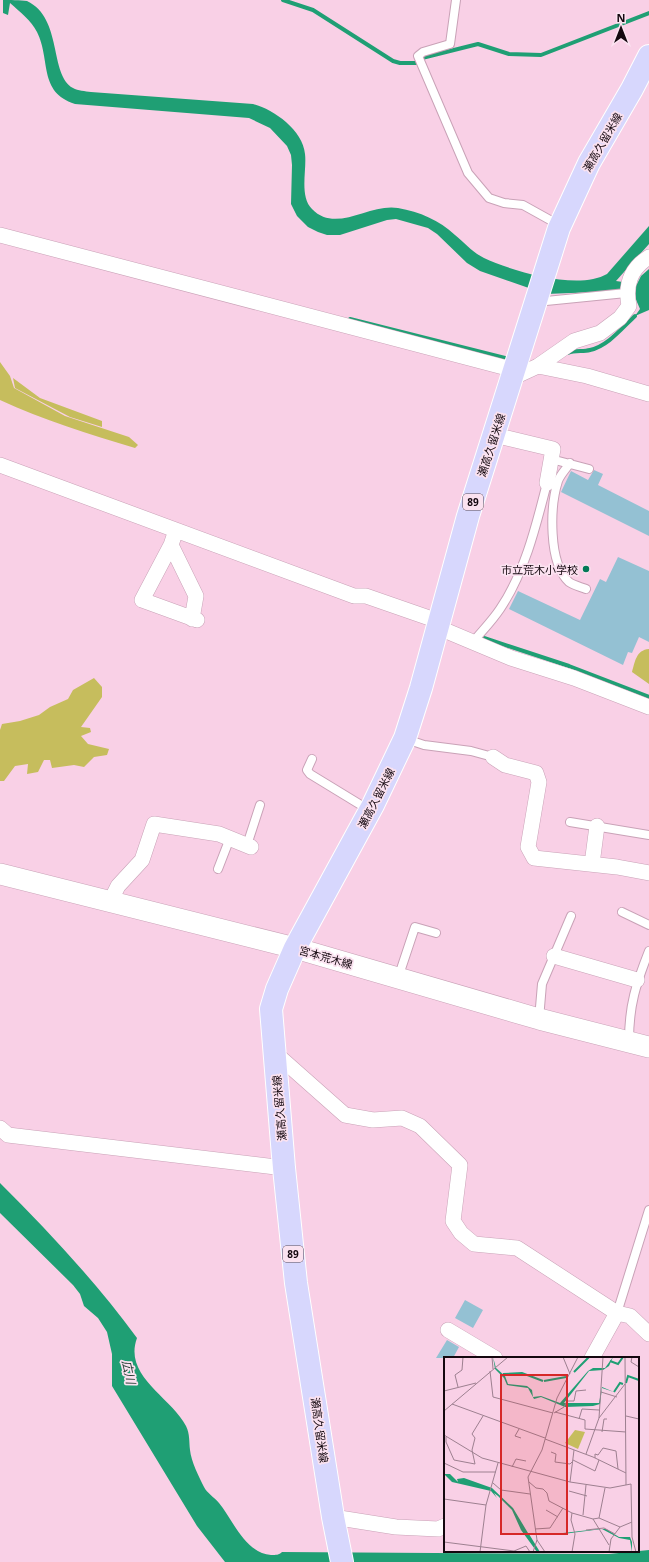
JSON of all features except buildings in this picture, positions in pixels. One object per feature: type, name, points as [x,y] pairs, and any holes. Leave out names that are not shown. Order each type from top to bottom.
[{"type":"main road","name":"瀬高久留米線","points":[[342,1562],[333,1517],[296,1282],[284,1168],[271,1009],[277,989],[295,948],[370,811],[405,738],[421,688],[438,624],[494,436],[560,226],[589,163],[632,89],[649,56]]},
{"type":"main road","name":"宮本荒木線","points":[[0,874],[295,948],[539,1018],[649,1047]]},
{"type":"street","points":[[0,235],[513,374],[538,366],[574,341],[600,333],[620,318],[628,306],[626,293],[627,282],[643,261],[649,257]]},
{"type":"street","points":[[538,366],[587,376],[649,394]]},
{"type":"street","points":[[494,436],[553,449],[547,483]]},
{"type":"street","points":[[0,465],[354,596],[366,596],[438,624],[473,642],[511,658],[574,678],[649,707]]},
{"type":"street","points":[[171,545],[196,596],[194,620],[142,600],[171,545],[176,530]]},
{"type":"street","points":[[493,757],[505,765],[536,773],[539,782],[528,847],[534,858],[592,864],[649,873]]},
{"type":"street","points":[[110,902],[118,886],[142,860],[154,824],[219,834],[249,846]]},
{"type":"street","points":[[592,864],[597,826]]},
{"type":"street","points":[[554,956],[637,980]]},
{"type":"street","points":[[275,1053],[345,1115],[373,1120],[402,1118],[420,1126],[435,1140],[460,1165],[453,1221],[461,1233],[474,1244],[517,1248],[616,1313],[630,1316],[649,1334]]},
{"type":"street","points":[[0,1128],[8,1135],[284,1168]]},
{"type":"street","points":[[593,1357],[616,1313]]},
{"type":"street","points":[[448,1330],[493,1357]]},
{"type":"street","points":[[333,1517],[396,1527],[438,1529],[444,1526]]},
{"type":"lane","points":[[456,0],[450,44],[423,52],[418,56],[468,173],[489,198],[504,203],[523,204],[560,226]]},
{"type":"lane","points":[[546,300],[626,293]]},
{"type":"lane","points":[[551,459],[589,469]]},
{"type":"lane","points":[[570,463],[558,480],[553,505],[553,543],[559,566],[569,582],[586,589]]},
{"type":"lane","points":[[473,642],[499,610],[514,584],[537,521],[547,483]]},
{"type":"lane","points":[[405,738],[424,745],[471,751],[493,757]]},
{"type":"lane","points":[[312,759],[307,770],[310,774],[370,811]]},
{"type":"lane","points":[[249,846],[260,806]]},
{"type":"lane","points":[[570,822],[649,835]]},
{"type":"lane","points":[[218,869],[230,838]]},
{"type":"lane","points":[[622,912],[649,925]]},
{"type":"lane","points":[[539,1018],[542,984],[571,916]]},
{"type":"lane","points":[[398,978],[415,927],[436,933]]},
{"type":"lane","points":[[629,1042],[629,1016],[637,980],[649,950]]},
{"type":"lane","points":[[616,1313],[649,1210]]},
{"type":"shaded area","points":[[0,362],[10,376],[14,388],[65,416],[129,437],[138,445],[135,448],[83,432],[0,400]]},
{"type":"shaded area","points":[[13,378],[40,398],[102,421],[102,427],[70,417],[15,388]]},
{"type":"shaded area","points":[[649,649],[649,684],[632,672],[639,654]]},
{"type":"shaded area","points":[[94,678],[102,687],[102,697],[81,727],[90,728],[91,732],[81,736],[88,744],[109,749],[107,755],[94,757],[84,767],[74,765],[52,768],[50,760],[44,760],[38,772],[27,774],[28,764],[15,766],[4,781],[0,781],[0,730],[2,724],[20,721],[39,715],[50,707],[68,699],[73,690]]},
{"type":"water","points":[[3,0],[27,1],[38,9],[46,20],[51,33],[61,71],[66,81],[75,89],[91,92],[253,104],[278,116],[293,129],[303,145],[305,154],[304,183],[306,197],[308,204],[321,216],[331,219],[353,216],[387,208],[406,210],[421,214],[436,221],[484,258],[528,273],[563,280],[595,279],[607,274],[649,226],[649,244],[616,281],[637,284],[641,276],[649,269],[649,310],[635,316],[640,309],[634,295],[622,291],[546,294],[480,271],[467,263],[437,234],[428,228],[396,219],[387,220],[340,235],[327,235],[318,232],[308,227],[297,216],[291,204],[291,155],[287,146],[270,128],[249,118],[75,104],[63,99],[55,92],[50,83],[44,53],[35,28],[25,16],[10,3],[8,15],[3,13]]},
{"type":"water","name":"広川","points":[[0,1183],[72,1258],[121,1317],[137,1338],[134,1352],[142,1375],[179,1415],[186,1426],[189,1435],[192,1459],[204,1487],[219,1503],[240,1535],[262,1553],[271,1555],[277,1555],[282,1552],[609,1554],[649,1550],[649,1562],[225,1562],[197,1526],[112,1386],[112,1354],[107,1332],[98,1318],[84,1306],[80,1294],[73,1285],[0,1213]]},
{"type":"waterway","points":[[283,0],[313,10],[393,61],[400,63],[417,63]]},
{"type":"waterway","points":[[422,58],[478,44],[509,54],[541,55],[649,13]]},
{"type":"waterway","points":[[568,353],[590,350],[603,345],[635,316]]},
{"type":"waterway","points":[[350,319],[509,359]]},
{"type":"waterway","points":[[484,638],[569,666],[649,697]]},
{"type":"place","name":"市立荒木小学校","points":[[586,569]]}]
